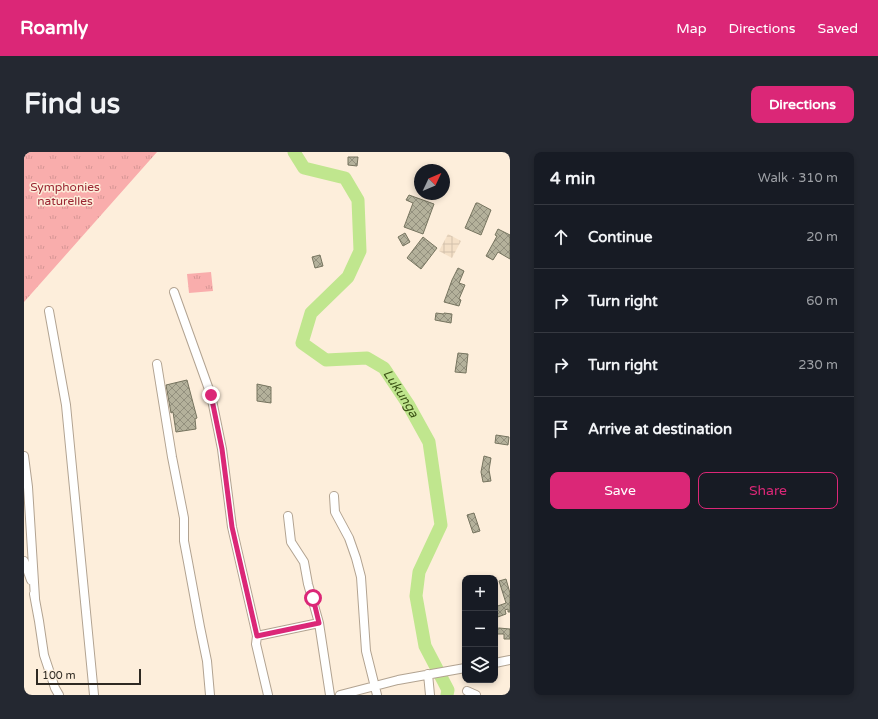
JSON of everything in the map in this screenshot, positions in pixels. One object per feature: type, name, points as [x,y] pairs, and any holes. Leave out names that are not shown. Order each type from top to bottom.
[{"type":"street","points":[[174,292],[211,395],[222,449],[232,527],[257,636],[256,644],[268,695]]},
{"type":"street","points":[[48,311],[66,405],[94,695]]},
{"type":"street","points":[[157,364],[184,518],[184,541],[207,661],[210,695]]},
{"type":"street","points":[[24,456],[28,487],[35,598]]},
{"type":"street","points":[[334,496],[335,512],[349,538],[361,577],[366,650],[376,695]]},
{"type":"street","points":[[288,516],[291,542],[304,562],[308,584],[319,623],[330,695]]},
{"type":"street","points":[[24,561],[32,583],[44,655],[55,688],[59,695]]},
{"type":"street","points":[[257,636],[319,623]]},
{"type":"street","points":[[498,662],[510,660]]},
{"type":"street","points":[[340,695],[398,680],[462,668]]},
{"type":"street","points":[[428,674],[430,695]]},
{"type":"street","points":[[467,691],[476,695]]},
{"type":"shaded area","points":[[448,234],[461,241],[452,258],[439,251]]},
{"type":"green space","name":"Symphonies naturelles","points":[[24,152],[157,152],[24,302]]},
{"type":"green space","points":[[211,272],[213,291],[189,293],[187,274]]},
{"type":"building","points":[[348,157],[358,157],[357,166],[348,165]]},
{"type":"building","points":[[409,195],[414,197],[414,200],[423,200],[434,204],[423,234],[404,227],[413,203],[406,200]]},
{"type":"building","points":[[476,203],[491,210],[481,235],[465,228]]},
{"type":"building","points":[[498,229],[510,235],[510,259],[498,252],[493,260],[486,256],[497,236],[495,235]]},
{"type":"building","points":[[405,233],[410,242],[403,246],[398,237]]},
{"type":"building","points":[[423,237],[437,248],[421,269],[407,258]]},
{"type":"building","points":[[320,255],[323,266],[315,268],[312,257]]},
{"type":"building","points":[[458,268],[464,271],[459,283],[465,285],[459,299],[461,300],[459,306],[444,302]]},
{"type":"building","points":[[436,313],[452,314],[451,323],[435,320]]},
{"type":"building","points":[[458,353],[468,354],[466,373],[455,372]]},
{"type":"building","points":[[187,380],[197,418],[195,419],[196,429],[176,432],[173,412],[171,413],[166,385]]},
{"type":"building","points":[[257,384],[271,387],[271,403],[257,401]]},
{"type":"building","points":[[496,435],[509,437],[508,445],[495,443]]},
{"type":"building","points":[[484,456],[491,458],[489,470],[491,481],[483,482],[481,472]]},
{"type":"building","points":[[474,513],[480,531],[473,533],[467,515]]},
{"type":"building","points":[[506,579],[510,593],[510,612],[508,612],[508,609],[505,610],[506,614],[498,617],[498,606],[506,603],[499,581]]},
{"type":"building","points":[[498,628],[510,629],[510,639],[504,639],[504,634],[498,634]]},
{"type":"waterway","name":"Lukunga","points":[[294,152],[304,168],[345,178],[358,200],[360,251],[348,277],[311,313],[302,343],[326,360],[367,358],[384,368],[408,404],[429,442],[441,525],[419,572],[416,596],[425,646],[448,690],[447,695]]},
{"type":"route","points":[[211,395],[222,449],[232,527],[257,636],[319,623],[313,598]]}]
